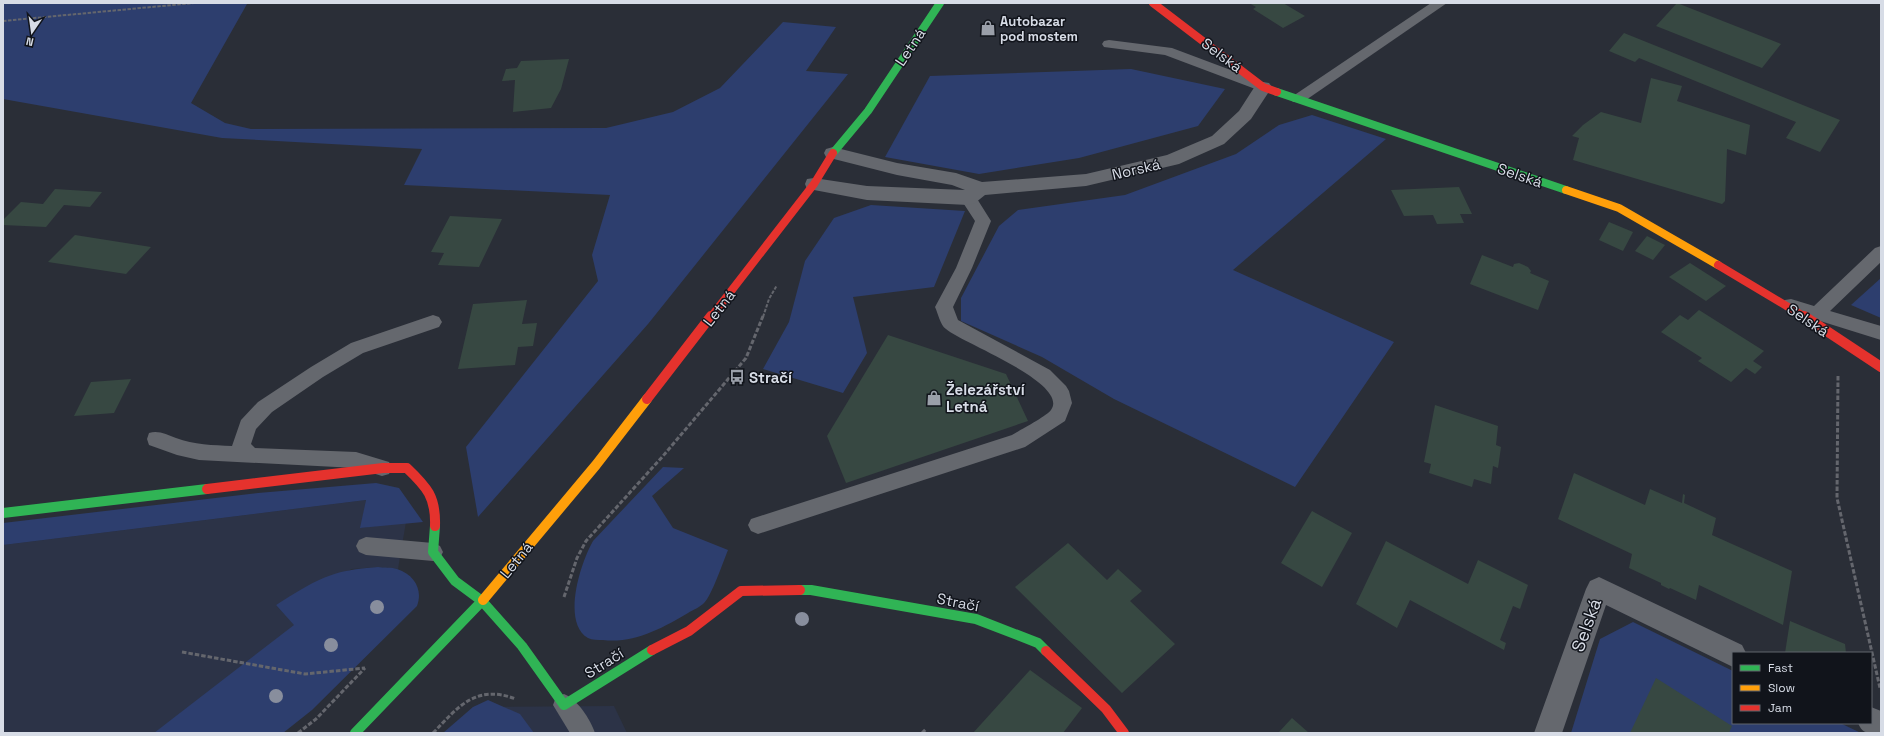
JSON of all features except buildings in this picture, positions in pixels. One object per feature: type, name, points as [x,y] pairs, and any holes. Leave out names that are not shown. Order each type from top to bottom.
[{"type":"street","name":"Letná","points":[[355,733],[482,602],[596,465],[814,184],[833,153],[868,111],[940,3]]},
{"type":"street","name":"Selská","points":[[1153,3],[1263,87],[1619,208],[1782,302],[1881,367]]},
{"type":"street","name":"Norská","points":[[814,184],[867,192],[974,194],[1086,180],[1172,160],[1218,140],[1245,116],[1263,87]]},
{"type":"street","name":"Norská","points":[[833,153],[896,169],[956,180],[974,194]]},
{"type":"street","points":[[3,513],[383,468],[407,468],[426,485],[436,510],[433,552],[455,581],[482,602],[522,646],[564,705]]},
{"type":"street","name":"Selská","points":[[1548,733],[1599,589],[1732,654]]},
{"type":"street","name":"Stračí","points":[[564,705],[632,661],[689,631],[741,591],[811,590],[976,618],[1038,643],[1106,708],[1124,733]]},
{"type":"street","points":[[1872,722],[1881,728]]},
{"type":"lane","points":[[1298,99],[1440,3]]},
{"type":"lane","points":[[1109,44],[1167,51],[1263,87]]},
{"type":"lane","points":[[758,525],[1018,441],[1058,416],[1063,403],[1060,391],[1044,375],[951,324],[944,307],[964,268],[983,221],[974,194]]},
{"type":"lane","points":[[1817,313],[1881,252]]},
{"type":"lane","points":[[1782,302],[1881,332]]},
{"type":"lane","points":[[249,454],[241,447],[248,425],[265,407],[317,372],[357,348],[433,322]]},
{"type":"lane","points":[[156,438],[177,447],[199,452],[249,454],[270,457],[356,460],[383,468]]},
{"type":"lane","points":[[366,546],[433,552]]},
{"type":"lane","points":[[564,705],[584,733]]},
{"type":"path","points":[[3,21],[194,3]]},
{"type":"path","points":[[564,597],[577,558],[586,540],[663,456],[746,358],[769,299],[780,280]]},
{"type":"path","points":[[1838,339],[1838,498],[1872,652]]},
{"type":"path","points":[[182,652],[304,674],[365,668],[316,718],[298,733]]},
{"type":"path","points":[[1872,654],[1881,695]]},
{"type":"path","points":[[433,733],[472,699],[489,693],[504,695],[518,700]]},
{"type":"path","points":[[922,733],[926,729]]},
{"type":"shaded area","points":[[3,3],[264,3],[247,4],[191,103],[225,123],[251,129],[606,128],[673,112],[720,88],[783,22],[836,27],[806,71],[848,74],[648,324],[478,517],[466,447],[598,281],[592,255],[610,195],[404,185],[422,149],[222,138],[3,99]]},
{"type":"shaded area","points":[[1131,69],[1225,89],[1198,126],[1079,158],[979,174],[885,157],[930,76]]},
{"type":"shaded area","points":[[1312,115],[1386,139],[1233,270],[1394,342],[1295,487],[1114,399],[1042,357],[961,321],[961,298],[999,226],[1018,210],[1125,195],[1236,154],[1279,125]]},
{"type":"shaded area","points":[[871,205],[965,211],[934,287],[853,297],[867,353],[843,393],[763,369],[789,322],[805,261],[834,218]]},
{"type":"shaded area","points":[[1881,278],[1881,318],[1851,305]]},
{"type":"shaded area","points":[[663,467],[684,468],[652,496],[673,528],[728,550],[714,586],[707,599],[701,606],[647,634],[625,640],[614,641],[588,638],[580,630],[576,619],[575,606],[579,577],[588,551],[593,541]]},
{"type":"shaded area","points":[[376,483],[399,488],[423,522],[360,528],[366,500],[3,545],[3,523],[258,493]]},
{"type":"shaded area","points":[[366,500],[361,528],[406,522],[398,569],[378,567],[352,569],[276,605],[295,625],[155,733],[3,733],[3,545]]},
{"type":"shaded area","points":[[378,567],[397,569],[409,575],[413,579],[419,594],[417,606],[312,710],[283,733],[154,733],[294,625],[276,605],[324,578],[361,568]]},
{"type":"shaded area","points":[[1633,622],[1732,671],[1732,724],[1842,724],[1861,733],[1571,733],[1600,639]]},
{"type":"shaded area","points":[[488,700],[520,714],[534,733],[443,733],[473,707]]},
{"type":"shaded area","points":[[614,706],[627,733],[447,733],[473,707]]},
{"type":"traffic: fast","points":[[833,153],[868,111],[940,3]]},
{"type":"traffic: fast","points":[[1277,92],[1566,190]]},
{"type":"traffic: fast","points":[[3,513],[207,489]]},
{"type":"traffic: fast","points":[[435,526],[433,552],[455,581],[482,601],[522,646],[564,705],[632,661],[652,650]]},
{"type":"traffic: fast","points":[[800,590],[811,590],[976,619],[1038,643],[1046,651]]},
{"type":"traffic: fast","points":[[355,733],[483,600]]},
{"type":"traffic: slow","points":[[1566,190],[1619,208],[1718,265]]},
{"type":"traffic: slow","points":[[483,600],[596,465],[647,399]]},
{"type":"traffic: jam","points":[[1153,3],[1263,87],[1277,92]]},
{"type":"traffic: jam","points":[[647,399],[814,184],[833,153]]},
{"type":"traffic: jam","points":[[1718,265],[1782,302],[1881,367]]},
{"type":"traffic: jam","points":[[207,489],[383,468],[407,468],[421,481],[433,499],[435,526]]},
{"type":"traffic: jam","points":[[652,650],[689,631],[741,591],[800,590]]},
{"type":"traffic: jam","points":[[1046,651],[1106,709],[1124,733]]},
{"type":"place","name":"Autobazar pod mostem","points":[[988,28]]},
{"type":"place","name":"Stračí","points":[[737,377]]},
{"type":"place","name":"Železářství Letná","points":[[934,398]]}]
